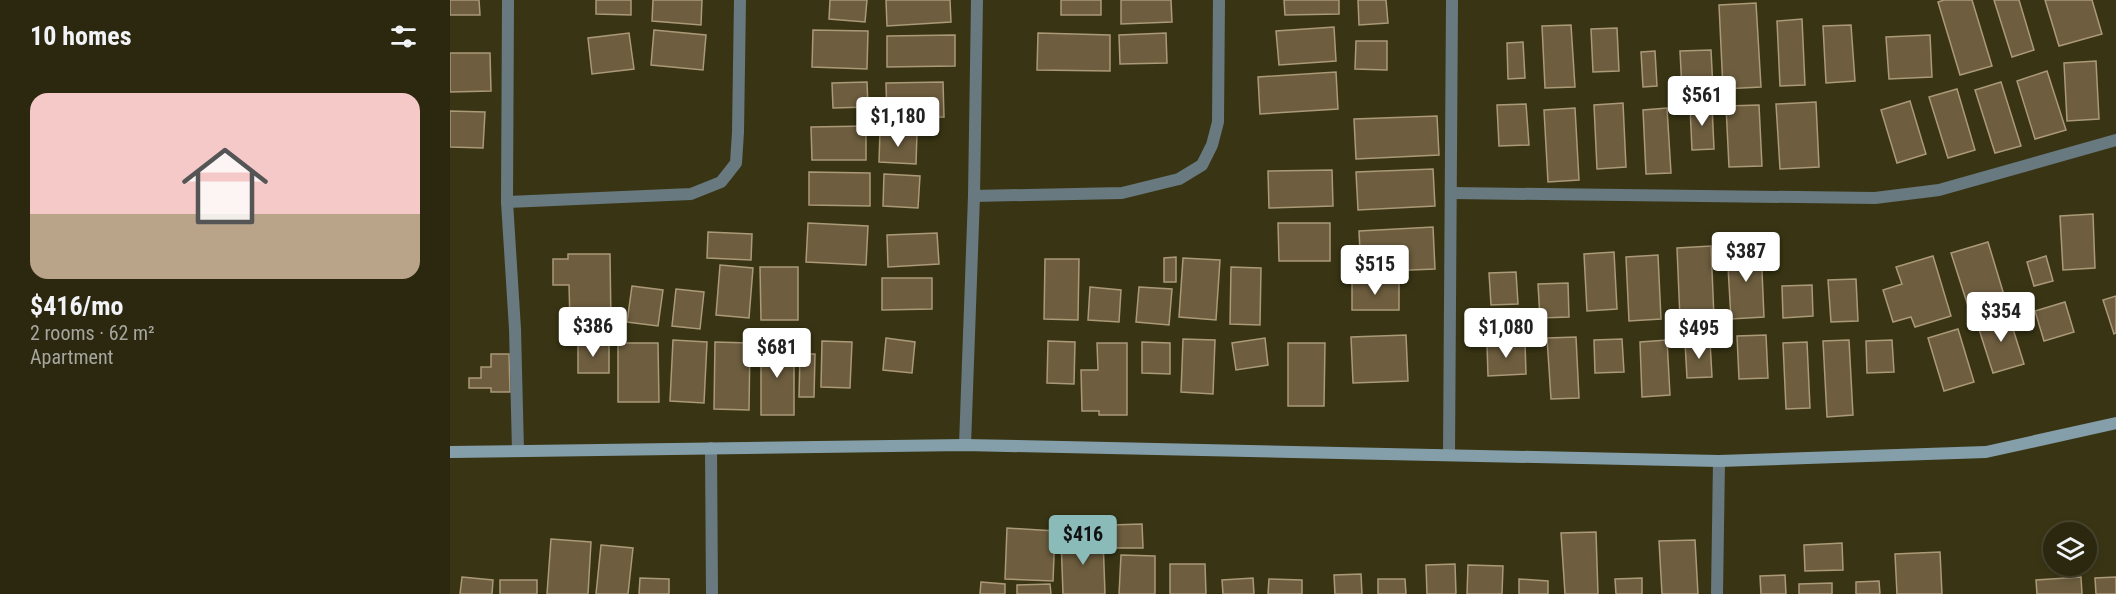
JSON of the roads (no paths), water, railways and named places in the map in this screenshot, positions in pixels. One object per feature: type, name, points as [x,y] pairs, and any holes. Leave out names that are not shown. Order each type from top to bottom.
[{"type":"street","points":[[508,0],[507,202],[515,329],[518,451]]},
{"type":"street","points":[[507,202],[691,194],[721,182],[736,163],[740,0]]},
{"type":"street","points":[[965,445],[974,196],[977,0]]},
{"type":"street","points":[[974,196],[1122,193],[1179,179],[1202,165],[1212,145],[1218,122],[1219,0]]},
{"type":"street","points":[[1449,455],[1452,0]]},
{"type":"street","points":[[1451,193],[1875,198],[1939,190],[2116,140]]},
{"type":"street","points":[[450,452],[965,445],[1719,461],[1986,452],[2116,423]]},
{"type":"street","points":[[711,448],[712,594]]},
{"type":"street","points":[[1717,594],[1719,461]]}]
